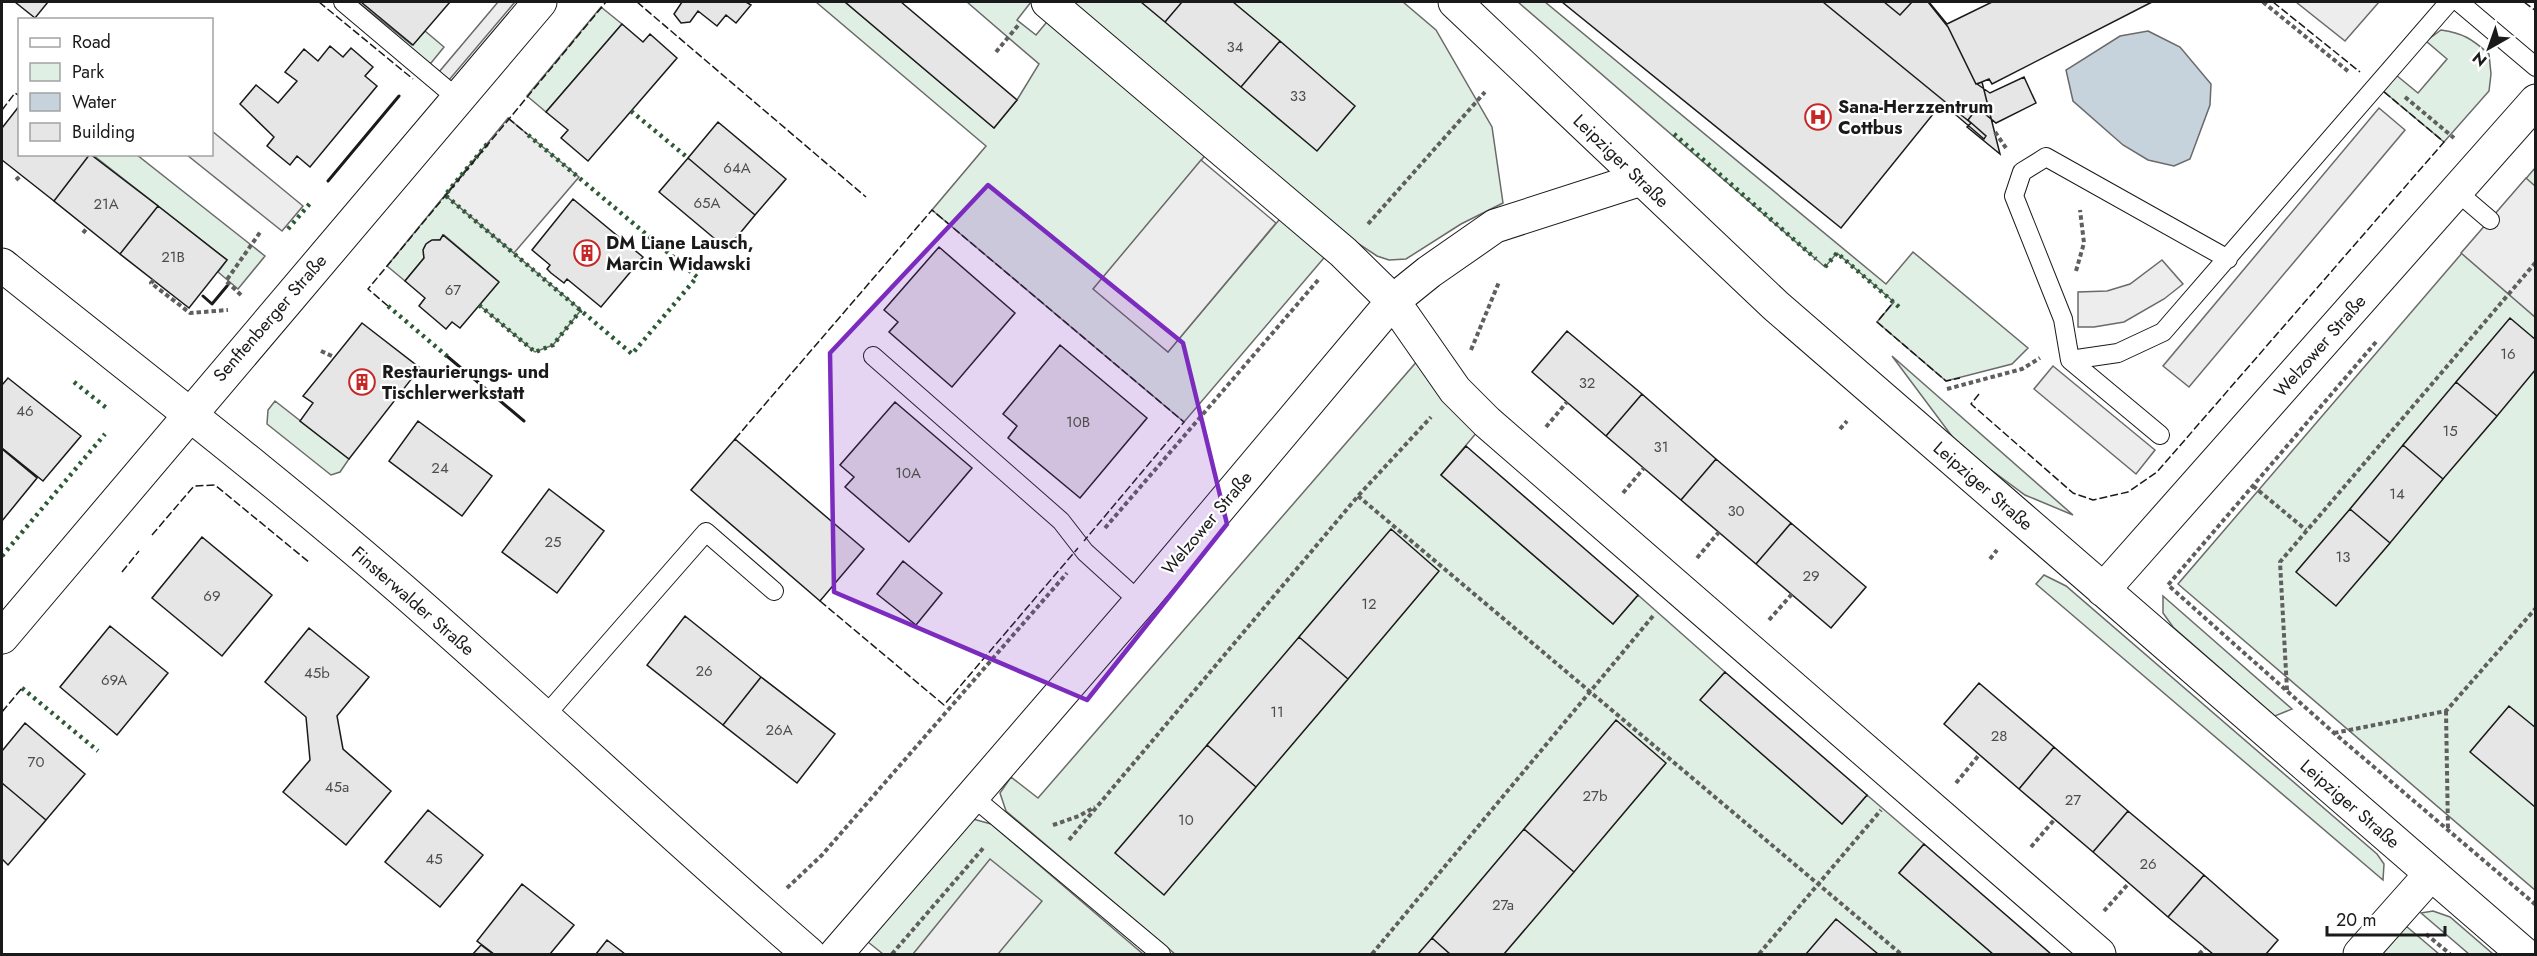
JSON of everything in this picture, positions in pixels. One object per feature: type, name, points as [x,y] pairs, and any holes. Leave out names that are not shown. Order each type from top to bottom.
[{"type":"street","name":"Senftenberger Straße","points":[[2,637],[540,2]]},
{"type":"street","name":"Leipziger Straße","points":[[1455,2],[1776,306],[2524,954]]},
{"type":"street","points":[[1036,10],[1343,252],[1393,301],[1455,390],[1487,422],[1685,576],[1903,784],[2099,954]]},
{"type":"street","name":"Welzower Straße","points":[[2103,590],[2535,101]]},
{"type":"street","name":"Welzower Straße","points":[[836,954],[1140,602],[1393,301],[1429,272],[1495,226],[1641,179]]},
{"type":"street","name":"Finsterwalder Straße","points":[[2,265],[245,457],[390,579],[809,954]]},
{"type":"street","points":[[2360,954],[2431,874]]},
{"type":"lane","points":[[343,2],[458,99]]},
{"type":"lane","points":[[2070,360],[2118,353],[2163,332],[2449,2]]},
{"type":"lane","points":[[2459,2],[2535,67]]},
{"type":"lane","points":[[2160,435],[2070,360],[2063,319],[2014,196],[2022,172],[2046,157],[2228,259]]},
{"type":"lane","points":[[2456,191],[2490,220]]},
{"type":"lane","points":[[873,356],[1061,521],[1085,552],[1140,602]]},
{"type":"lane","points":[[545,716],[706,532],[774,591]]},
{"type":"lane","points":[[972,796],[1161,954]]},
{"type":"path","points":[[2263,2],[2457,141]]},
{"type":"path","points":[[996,52],[1036,10]]},
{"type":"path","points":[[782,894],[822,855],[1343,252],[1485,92]]},
{"type":"path","points":[[16,180],[21,175]]},
{"type":"path","points":[[82,233],[87,228]]},
{"type":"path","points":[[2081,230],[2084,243]]},
{"type":"path","points":[[241,294],[226,281],[261,231]]},
{"type":"path","points":[[2287,691],[2280,562],[2535,262]]},
{"type":"path","points":[[154,280],[151,283],[190,314],[228,310]]},
{"type":"path","points":[[1051,861],[1358,496],[1455,390],[1499,282]]},
{"type":"path","points":[[2384,333],[2168,585],[2334,733],[2535,905]]},
{"type":"path","points":[[321,351],[334,357]]},
{"type":"path","points":[[1947,389],[2022,369],[2046,354]]},
{"type":"path","points":[[1541,434],[1567,402]]},
{"type":"path","points":[[1840,429],[1847,421]]},
{"type":"path","points":[[1617,500],[1644,468]]},
{"type":"path","points":[[2253,486],[2306,530]]},
{"type":"path","points":[[1358,496],[1901,954]]},
{"type":"path","points":[[1372,954],[1719,532]]},
{"type":"path","points":[[1990,559],[1997,550]]},
{"type":"path","points":[[1764,626],[1792,594]]},
{"type":"path","points":[[2334,733],[2446,711],[2535,608]]},
{"type":"path","points":[[2446,711],[2448,831]]},
{"type":"path","points":[[1951,789],[1979,755]]},
{"type":"path","points":[[1760,954],[1903,784]]},
{"type":"path","points":[[892,954],[1005,823],[1030,829],[1055,825],[1099,805]]},
{"type":"path","points":[[2026,853],[2054,820]]},
{"type":"path","points":[[2099,917],[2129,883]]},
{"type":"path","points":[[2199,954],[2205,948]]},
{"type":"highlighted area","points":[[988,185],[1183,343],[1227,524],[1087,700],[834,592],[830,353]]},
{"type":"green space","points":[[358,2],[412,45],[425,31],[444,47],[431,63],[425,63],[356,5]]},
{"type":"green space","points":[[816,2],[845,2],[994,128],[1017,100],[1039,64],[967,2],[1031,2],[1017,20],[1036,35],[1051,17],[1208,152],[1094,289],[1168,352],[1284,214],[1329,252],[1184,422],[932,210],[986,146]]},
{"type":"green space","points":[[1071,2],[1403,2],[1436,30],[1492,127],[1503,203],[1461,224],[1406,259],[1389,260],[1377,256],[1342,233]]},
{"type":"green space","points":[[1518,2],[1545,2],[1886,284],[1913,252],[2028,348],[2012,364],[1946,381],[1877,322],[1894,302],[1837,253],[1825,267]]},
{"type":"green space","points":[[601,7],[622,24],[546,112],[527,96]]},
{"type":"green space","points":[[2441,30],[2467,38],[2489,54],[2491,74],[2489,91],[2444,142],[2383,91],[2396,75],[2418,93],[2447,59],[2426,41]]},
{"type":"green space","points":[[94,156],[138,156],[265,256],[238,289],[218,272],[227,260]]},
{"type":"green space","points":[[2535,168],[2535,890],[2178,584]]},
{"type":"green space","points":[[445,195],[581,310],[553,345],[535,352],[479,305],[498,281],[444,235],[440,240],[426,244],[424,258],[405,281],[387,266]]},
{"type":"green space","points":[[1892,356],[2073,515],[2025,495],[1979,461],[1954,439]]},
{"type":"green space","points":[[1419,359],[1478,431],[1441,475],[1613,624],[1638,595],[1725,672],[1701,700],[1842,824],[1867,795],[1924,844],[1899,873],[1993,954],[1175,954],[1006,811],[1000,793],[1011,777],[1038,798]]},
{"type":"green space","points":[[275,401],[349,459],[340,472],[331,475],[267,424],[268,410]]},
{"type":"green space","points":[[2044,575],[2066,586],[2377,854],[2384,864],[2383,880],[2036,584]]},
{"type":"green space","points":[[2163,596],[2292,709],[2275,716],[2173,627],[2163,613]]},
{"type":"green space","points":[[973,819],[991,824],[1143,954],[883,954],[868,942]]},
{"type":"green space","points":[[2433,911],[2450,917],[2493,954],[2469,954],[2421,913]]},
{"type":"green space","points":[[2406,926],[2439,954],[2382,954]]},
{"type":"shaded area","points":[[498,2],[515,2],[449,80],[439,72]]},
{"type":"shaded area","points":[[2296,2],[2379,2],[2345,41]]},
{"type":"shaded area","points":[[2379,108],[2405,130],[2189,387],[2163,366]]},
{"type":"shaded area","points":[[508,118],[579,177],[514,253],[445,195]]},
{"type":"shaded area","points":[[213,132],[303,206],[282,231],[188,156],[213,156]]},
{"type":"shaded area","points":[[1201,160],[1276,223],[1168,352],[1093,289]]},
{"type":"shaded area","points":[[2526,178],[2535,186],[2535,317],[2461,253]]},
{"type":"shaded area","points":[[2162,260],[2183,284],[2164,299],[2124,322],[2078,327],[2078,292],[2107,291],[2130,284]]},
{"type":"shaded area","points":[[2053,366],[2155,450],[2136,474],[2034,389]]},
{"type":"shaded area","points":[[990,859],[1042,901],[998,954],[913,954]]},
{"type":"water","points":[[2148,31],[2180,47],[2211,84],[2210,105],[2190,159],[2174,166],[2148,160],[2123,145],[2073,101],[2066,70],[2120,36]]},
{"type":"building","points":[[15,2],[48,2],[35,18]]},
{"type":"building","points":[[361,2],[450,2],[413,45]]},
{"type":"building","points":[[682,2],[746,2],[751,5],[736,23],[726,15],[717,26],[698,11],[690,22],[681,23],[674,14]]},
{"type":"building","points":[[845,2],[901,2],[1017,100],[994,128]]},
{"type":"building","points":[[1141,2],[1182,2],[1165,22]]},
{"type":"building","points":[[1182,2],[1233,2],[1280,41],[1241,87],[1165,22]]},
{"type":"building","name":"Sana-Herzzentrum Cottbus","points":[[1562,2],[1929,2],[1947,24],[1992,2],[2152,2],[1992,84],[1989,79],[1977,84],[1990,93],[2024,77],[2036,103],[1996,123],[1984,113],[1982,107],[1978,107],[1968,120],[1986,136],[1984,139],[1942,103],[1841,228]]},
{"type":"building","points":[[1823,2],[1884,2],[1900,15],[1912,2],[1928,2],[1948,27],[1976,84],[1982,82],[2000,154],[1967,127],[1971,123]]},
{"type":"building","points":[[622,24],[643,42],[650,34],[677,58],[588,161],[561,138],[568,130],[546,112]]},
{"type":"building","points":[[1280,41],[1355,106],[1317,151],[1241,87]]},
{"type":"building","points":[[330,46],[343,57],[351,48],[373,67],[365,76],[377,86],[310,167],[297,156],[290,165],[267,146],[274,137],[240,104],[256,85],[278,103],[297,81],[285,72],[304,49],[318,61]]},
{"type":"building","points":[[18,108],[18,156],[88,156],[54,201],[2,160],[2,128]]},
{"type":"building","points":[[718,122],[786,179],[755,215],[688,158]]},
{"type":"building","points":[[88,156],[93,156],[158,206],[120,254],[54,201]]},
{"type":"building","points":[[688,158],[755,215],[727,249],[659,192]]},
{"type":"building","name":"DM Liane Lausch, Marcin Widawski","points":[[573,199],[643,257],[601,307],[567,279],[564,283],[551,273],[547,269],[550,265],[532,250]]},
{"type":"building","points":[[158,206],[227,260],[189,308],[120,254]]},
{"type":"building","points":[[443,235],[499,282],[460,328],[452,322],[446,329],[419,306],[425,298],[405,281],[424,258],[423,250],[426,244],[432,240],[440,240]]},
{"type":"building","points":[[939,247],[1015,313],[952,387],[889,332],[898,322],[884,310]]},
{"type":"building","points":[[2510,318],[2536,340],[2536,369],[2497,416],[2456,382]]},
{"type":"building","name":"Restaurierungs- und Tischlerwerkstatt","points":[[362,323],[420,368],[349,459],[300,421],[313,403],[303,396]]},
{"type":"building","points":[[1567,331],[1642,394],[1606,436],[1532,372]]},
{"type":"building","points":[[1060,345],[1147,418],[1080,498],[1008,438],[1017,426],[1003,414]]},
{"type":"building","points":[[8,378],[81,436],[43,481],[2,448],[2,385]]},
{"type":"building","points":[[2456,382],[2497,416],[2443,479],[2403,445]]},
{"type":"building","points":[[1642,394],[1716,459],[1681,500],[1606,436]]},
{"type":"building","points":[[895,402],[972,468],[909,542],[845,487],[854,477],[840,465]]},
{"type":"building","points":[[418,421],[492,476],[462,516],[389,461]]},
{"type":"building","points":[[735,439],[864,549],[820,601],[691,490]]},
{"type":"building","points":[[2403,445],[2443,479],[2390,543],[2350,509]]},
{"type":"building","points":[[1466,446],[1638,595],[1613,624],[1441,475]]},
{"type":"building","points":[[2,449],[37,478],[2,521]]},
{"type":"building","points":[[1716,459],[1791,523],[1756,564],[1681,500]]},
{"type":"building","points":[[549,489],[604,531],[557,593],[502,552]]},
{"type":"building","points":[[2350,509],[2390,543],[2336,606],[2296,572]]},
{"type":"building","points":[[1791,523],[1866,587],[1831,628],[1756,564]]},
{"type":"building","points":[[1391,529],[1439,571],[1348,679],[1299,637]]},
{"type":"building","points":[[202,537],[272,595],[222,656],[152,598]]},
{"type":"building","points":[[903,561],[942,593],[916,625],[877,594]]},
{"type":"building","points":[[685,616],[761,677],[723,725],[647,665]]},
{"type":"building","points":[[110,626],[168,673],[117,735],[60,687]]},
{"type":"building","points":[[309,628],[369,677],[337,716],[343,749],[391,791],[346,845],[283,792],[310,760],[306,717],[265,682]]},
{"type":"building","points":[[1299,637],[1348,679],[1256,787],[1207,745]]},
{"type":"building","points":[[1725,672],[1867,795],[1842,824],[1700,700]]},
{"type":"building","points":[[761,677],[835,734],[797,783],[723,725]]},
{"type":"building","points":[[1979,683],[2054,747],[2019,789],[1944,724]]},
{"type":"building","points":[[2509,706],[2536,728],[2535,807],[2470,752]]},
{"type":"building","points":[[1616,720],[1666,763],[1574,872],[1524,829]]},
{"type":"building","points":[[25,723],[85,774],[46,820],[2,783],[2,751]]},
{"type":"building","points":[[1207,745],[1256,787],[1164,895],[1115,853]]},
{"type":"building","points":[[2054,747],[2128,811],[2093,852],[2019,789]]},
{"type":"building","points":[[2,783],[46,820],[8,865],[2,859]]},
{"type":"building","points":[[428,810],[483,855],[440,907],[385,862]]},
{"type":"building","points":[[2128,811],[2204,875],[2168,917],[2093,852]]},
{"type":"building","points":[[1524,829],[1574,872],[1504,954],[1450,954],[1432,938]]},
{"type":"building","points":[[1924,844],[2051,954],[1993,954],[1899,873]]},
{"type":"building","points":[[2204,875],[2278,940],[2266,954],[2213,954],[2168,917]]},
{"type":"building","points":[[522,884],[574,925],[550,954],[494,954],[477,941]]},
{"type":"building","points":[[1836,919],[1878,954],[1806,954]]},
{"type":"building","points":[[1432,938],[1450,954],[1418,954]]},
{"type":"building","points":[[607,940],[625,954],[596,954]]},
{"type":"building","points":[[481,945],[493,954],[473,954]]},
{"type":"hedge","points":[[631,111],[688,158]]},
{"type":"hedge","points":[[487,144],[445,195],[632,354],[697,277],[527,134]]},
{"type":"hedge","points":[[1674,134],[1816,259]]},
{"type":"hedge","points":[[288,229],[312,201]]},
{"type":"hedge","points":[[1825,267],[1837,253],[1899,307]]},
{"type":"hedge","points":[[479,305],[535,352],[553,345],[581,310]]},
{"type":"hedge","points":[[388,306],[448,357]]},
{"type":"hedge","points":[[74,382],[109,410]]},
{"type":"hedge","points":[[2,556],[105,434]]},
{"type":"hedge","points":[[22,688],[98,751]]},
{"type":"fence","points":[[319,2],[413,79]]},
{"type":"fence","points":[[388,306],[368,289],[606,2]]},
{"type":"fence","points":[[637,2],[866,197]]},
{"type":"fence","points":[[2273,2],[2360,72]]},
{"type":"fence","points":[[2524,2],[2536,11]]},
{"type":"fence","points":[[1979,394],[1971,404],[2073,493],[2093,500],[2128,492],[2157,472],[2444,142],[2383,91]]},
{"type":"fence","points":[[2,110],[15,93],[18,95]]},
{"type":"fence","points":[[508,118],[527,134]]},
{"type":"fence","points":[[735,439],[932,210],[1184,422],[1084,541]]},
{"type":"fence","points":[[1891,305],[1877,322],[1946,381],[1960,378]]},
{"type":"fence","points":[[152,535],[194,486],[215,485],[310,563]]},
{"type":"fence","points":[[820,601],[944,705],[1078,548]]},
{"type":"fence","points":[[122,572],[139,551]]},
{"type":"fence","points":[[2,712],[22,688]]},
{"type":"wall","points":[[328,181],[399,96]]},
{"type":"wall","points":[[203,296],[212,304],[227,286]]},
{"type":"wall","points":[[448,357],[524,421]]},
{"type":"place","name":"Sana-Herzzentrum Cottbus","points":[[1818,117]]},
{"type":"place","name":"DM Liane Lausch, Marcin Widawski","points":[[587,253]]},
{"type":"place","name":"Restaurierungs- und Tischlerwerkstatt","points":[[362,382]]}]
